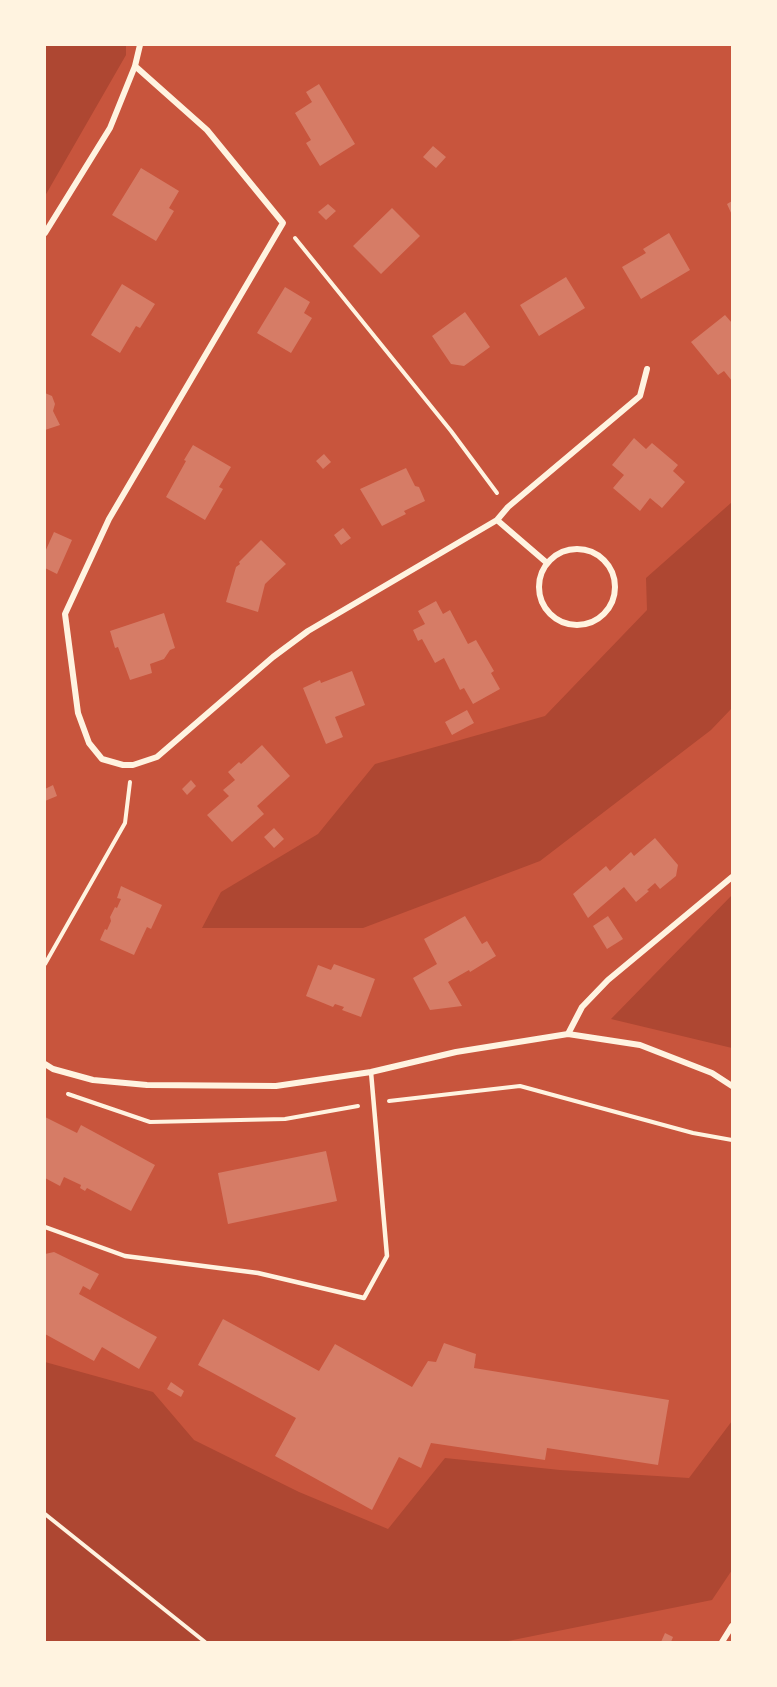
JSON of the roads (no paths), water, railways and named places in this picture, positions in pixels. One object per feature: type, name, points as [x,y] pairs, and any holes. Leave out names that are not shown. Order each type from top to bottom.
[{"type":"street","points":[[45,234],[110,128],[135,66],[140,45]]},
{"type":"street","points":[[135,66],[207,130],[283,223],[109,519],[65,614],[78,713],[89,743],[102,759],[123,765],[133,765],[157,757],[273,657],[308,631],[497,520],[508,507],[640,396],[647,369]]},
{"type":"street","points":[[497,520],[547,563]]},
{"type":"street","points":[[582,548],[594,552],[605,560],[612,570],[615,596],[609,608],[600,618],[589,623],[577,625],[554,618],[540,597],[538,585],[547,563],[556,554],[569,549],[582,548]]},
{"type":"street","points":[[568,1034],[582,1007],[608,980],[732,878]]},
{"type":"street","points":[[45,1064],[53,1069],[93,1080],[147,1085],[276,1086],[371,1072],[456,1052],[568,1034],[640,1045],[712,1073],[732,1086]]},
{"type":"street","points":[[722,1642],[732,1626]]},
{"type":"lane","points":[[45,1227],[125,1256],[258,1273],[364,1298],[387,1256],[371,1072]]}]
